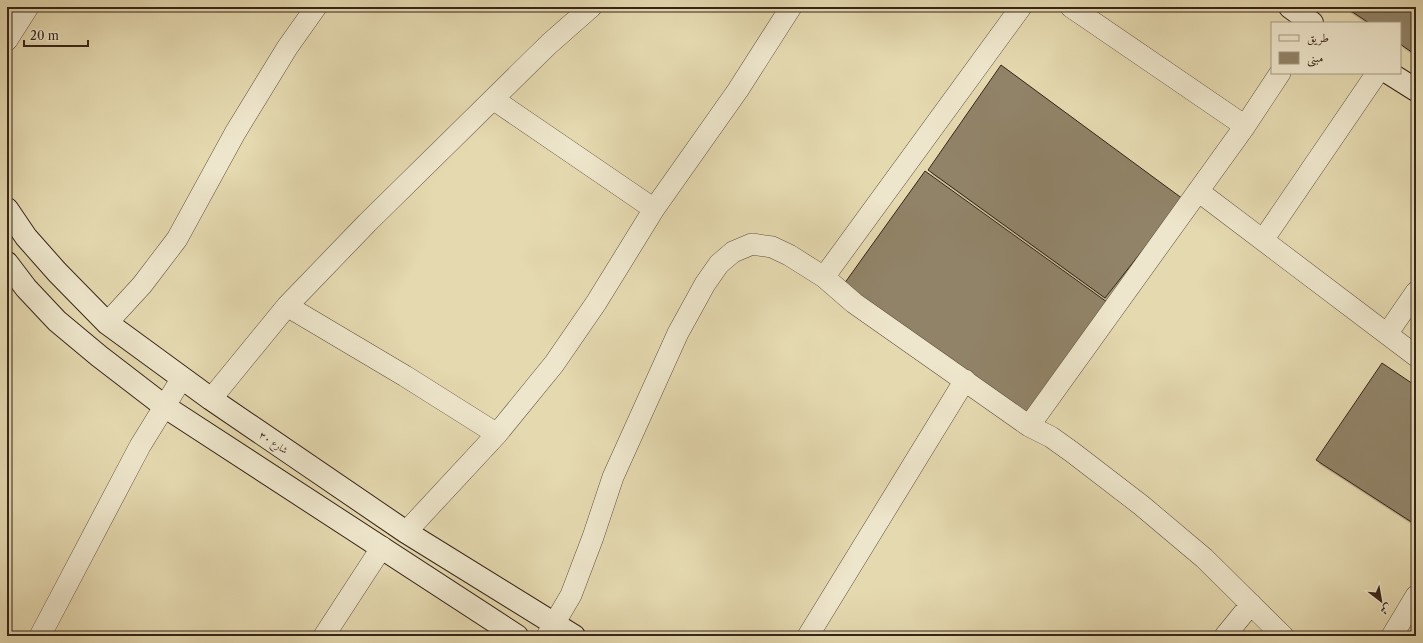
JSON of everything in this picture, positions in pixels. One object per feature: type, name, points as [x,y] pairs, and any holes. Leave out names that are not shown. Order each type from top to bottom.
[{"type":"street","points":[[7,40],[28,7]]},
{"type":"street","points":[[107,323],[142,285],[177,239],[235,133],[287,48],[316,7]]},
{"type":"street","points":[[211,399],[287,306],[367,223],[549,44],[591,7]]},
{"type":"street","points":[[406,532],[497,434],[554,364],[596,303],[654,209],[738,90],[791,7]]},
{"type":"street","points":[[824,277],[1021,7]]},
{"type":"street","points":[[1071,7],[1245,126]]},
{"type":"street","points":[[1290,7],[1311,22]]},
{"type":"street","points":[[1029,426],[1245,126],[1279,74]]},
{"type":"street","points":[[1263,240],[1376,74]]},
{"type":"street","points":[[1391,74],[1416,90]]},
{"type":"street","points":[[493,99],[654,209]]},
{"type":"street","points":[[1198,191],[1416,356]]},
{"type":"street","name":"شارع ٣٠","points":[[7,209],[26,237],[57,272],[107,323],[211,399],[551,630],[574,636]]},
{"type":"street","points":[[551,630],[570,595],[593,538],[613,477],[692,306],[719,264],[733,252],[752,244],[772,247],[789,255],[824,277],[854,303],[1029,426],[1051,437],[1072,452],[1141,505],[1204,558],[1283,636]]},
{"type":"street","points":[[7,263],[26,288],[57,322],[164,406],[517,636]]},
{"type":"street","points":[[1387,334],[1416,292]]},
{"type":"street","points":[[287,306],[405,376],[497,434]]},
{"type":"street","points":[[40,636],[140,446],[182,378]]},
{"type":"street","points":[[808,636],[965,380]]},
{"type":"street","points":[[324,636],[382,547]]},
{"type":"street","points":[[1392,636],[1416,596]]},
{"type":"street","points":[[1225,636],[1251,604]]},
{"type":"building","points":[[1345,7],[1416,7],[1416,55],[1401,45],[1401,22],[1368,22]]},
{"type":"building","points":[[1001,65],[1183,199],[1105,298],[928,170]]},
{"type":"building","points":[[925,171],[1107,302],[1026,415],[844,284]]},
{"type":"building","points":[[1382,363],[1416,386],[1416,525],[1316,460]]}]
